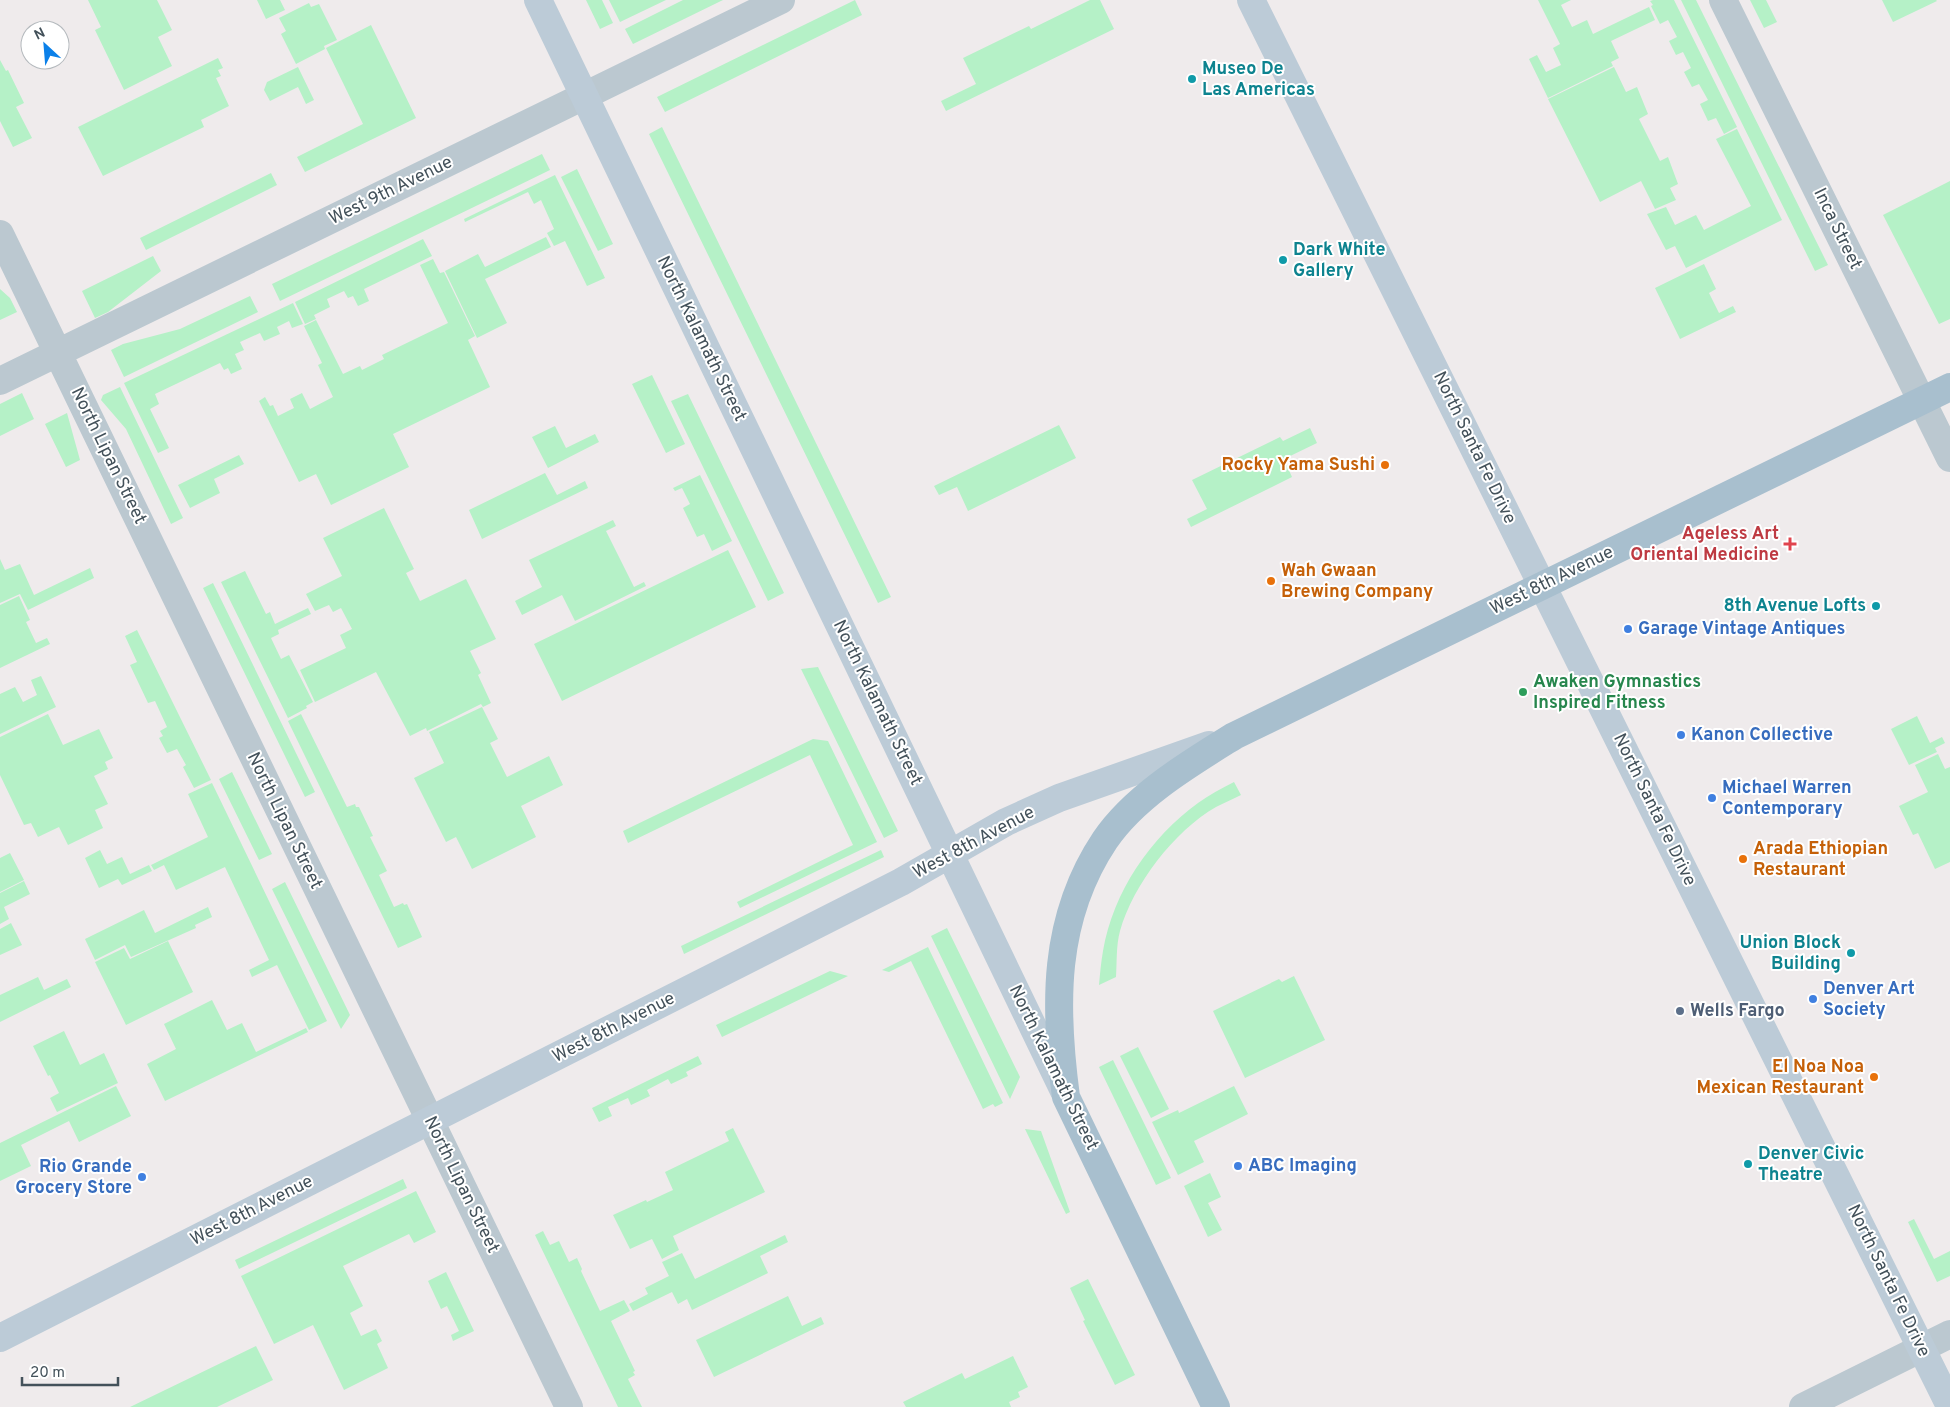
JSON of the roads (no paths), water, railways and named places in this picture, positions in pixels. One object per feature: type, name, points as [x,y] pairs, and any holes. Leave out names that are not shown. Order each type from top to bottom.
[{"type":"main road","name":"North Kalamath Street","points":[[538,0],[1216,1407]]},
{"type":"main road","name":"North Santa Fe Drive","points":[[1251,0],[1950,1406]]},
{"type":"main road","name":"West 8th Avenue","points":[[0,1338],[901,882],[1006,822],[1059,798],[1234,736],[1950,387]]},
{"type":"main road","name":"West 8th Avenue","points":[[1066,1097],[1058,1012],[1060,966],[1069,918],[1083,878],[1105,839],[1130,811],[1174,775],[1234,736]]},
{"type":"street","name":"West 9th Avenue","points":[[0,381],[781,0]]},
{"type":"street","name":"Inca Street","points":[[1723,0],[1950,458]]},
{"type":"street","name":"North Lipan Street","points":[[0,234],[569,1407]]},
{"type":"street","points":[[1802,1407],[1950,1334]]},
{"type":"place","name":"Museo De Las Americas","points":[[1192,79]]},
{"type":"place","name":"Dark White Gallery","points":[[1283,260]]},
{"type":"place","name":"Rocky Yama Sushi","points":[[1385,465]]},
{"type":"place","name":"Ageless Art Oriental Medicine","points":[[1790,544]]},
{"type":"place","name":"Wah Gwaan Brewing Company","points":[[1271,581]]},
{"type":"place","name":"8th Avenue Lofts","points":[[1876,606]]},
{"type":"place","name":"Garage Vintage Antiques","points":[[1628,629]]},
{"type":"place","name":"Awaken Gymnastics Inspired Fitness","points":[[1523,692]]},
{"type":"place","name":"Kanon Collective","points":[[1681,735]]},
{"type":"place","name":"Michael Warren Contemporary","points":[[1712,798]]},
{"type":"place","name":"Arada Ethiopian Restaurant","points":[[1743,859]]},
{"type":"place","name":"Union Block Building","points":[[1851,953]]},
{"type":"place","name":"Denver Art Society","points":[[1813,999]]},
{"type":"place","name":"Wells Fargo","points":[[1680,1011]]},
{"type":"place","name":"El Noa Noa Mexican Restaurant","points":[[1874,1077]]},
{"type":"place","name":"Denver Civic Theatre","points":[[1748,1164]]},
{"type":"place","name":"ABC Imaging","points":[[1238,1166]]},
{"type":"place","name":"Rio Grande Grocery Store","points":[[142,1177]]}]
